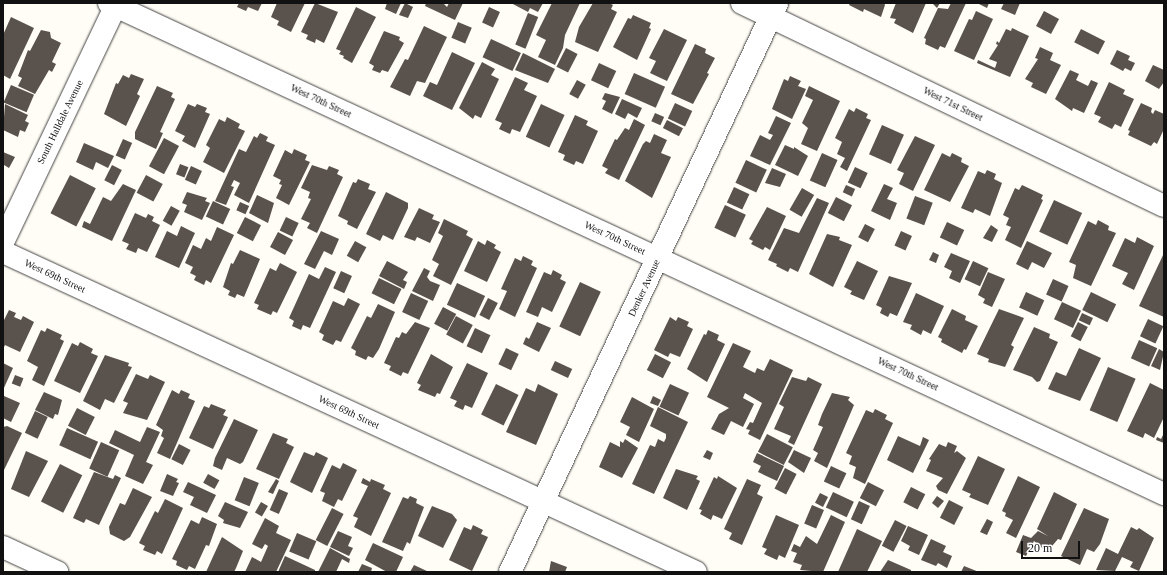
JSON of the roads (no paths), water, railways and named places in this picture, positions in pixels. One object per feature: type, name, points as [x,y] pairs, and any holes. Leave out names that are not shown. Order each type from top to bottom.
[{"type":"street","name":"West 71st Street","points":[[742,3],[774,10],[1164,206]]},
{"type":"street","name":"South Halldale Avenue","points":[[3,242],[114,4]]},
{"type":"street","name":"West 70th Street","points":[[114,4],[1164,494]]},
{"type":"street","name":"Denker Avenue","points":[[510,572],[659,258],[774,10]]},
{"type":"street","name":"West 69th Street","points":[[3,252],[696,572]]},
{"type":"street","points":[[3,547],[57,572]]}]
